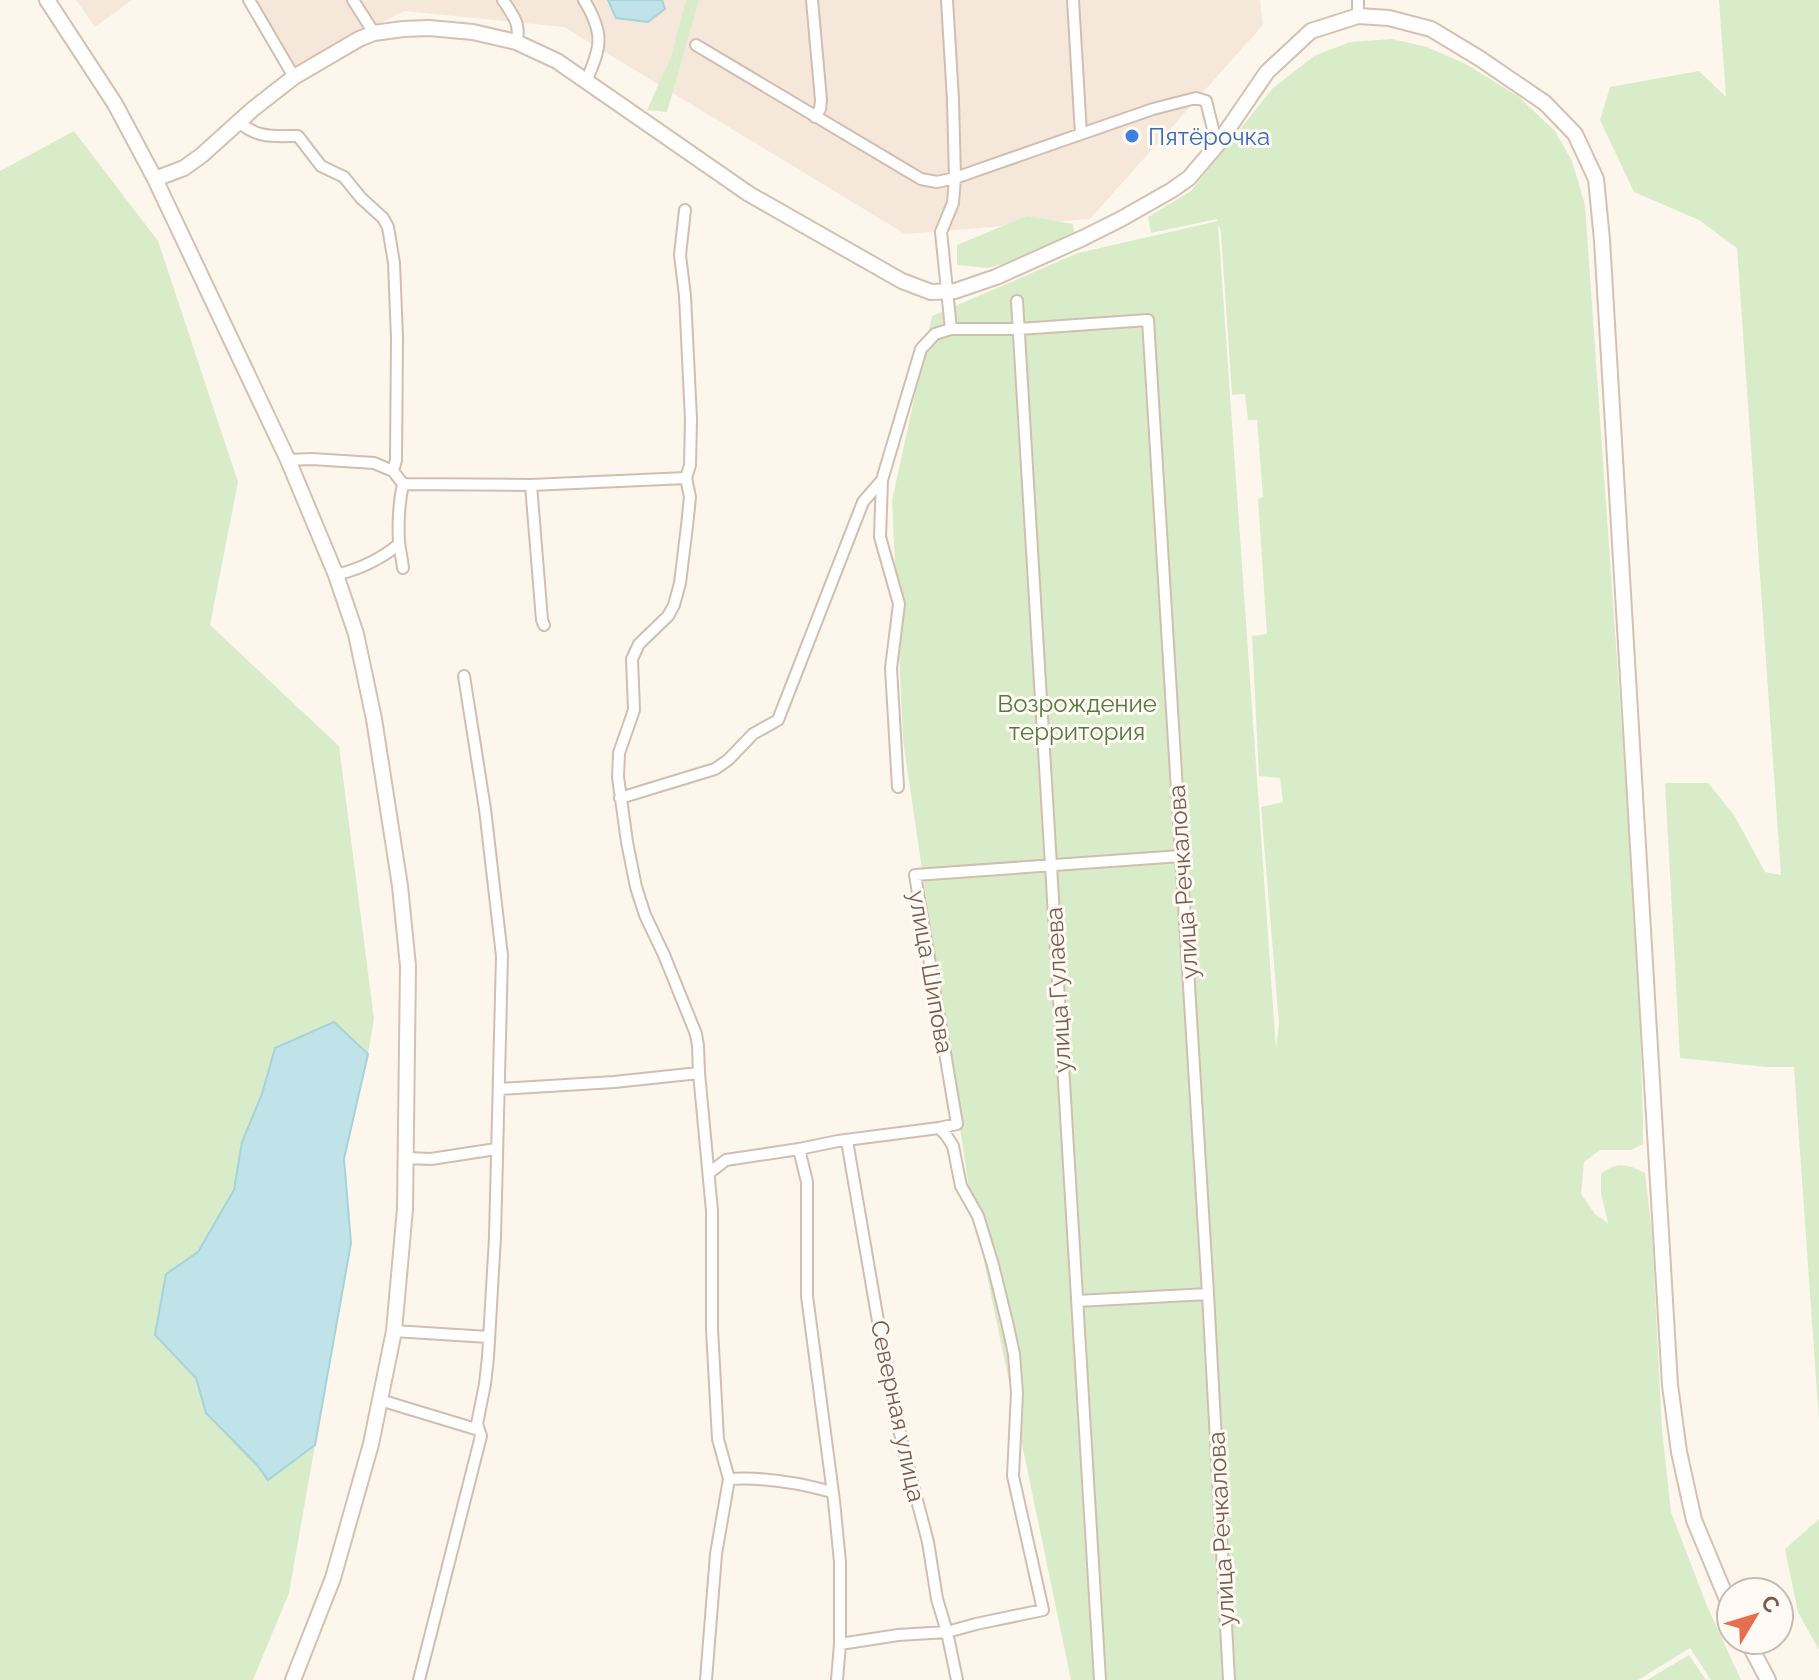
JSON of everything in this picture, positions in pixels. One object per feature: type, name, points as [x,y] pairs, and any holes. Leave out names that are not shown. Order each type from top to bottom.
[{"type":"main road","points":[[47,0],[115,104],[155,179],[288,460],[336,575],[356,634],[374,719],[400,886],[408,966],[406,1158],[405,1209],[394,1331],[371,1444],[333,1578],[294,1680]]},
{"type":"main road","points":[[155,179],[184,168],[294,77],[374,33],[403,29],[448,29],[493,35],[557,61],[726,178],[797,222],[919,288],[931,292],[955,291],[996,277],[1130,214],[1172,190],[1189,178],[1217,145],[1267,72],[1300,41],[1311,31],[1358,16],[1389,18],[1431,29],[1545,103],[1575,134],[1596,179],[1670,1385],[1679,1452],[1694,1520],[1717,1576]]},
{"type":"main road","points":[[1755,1656],[1768,1680]]},
{"type":"street","points":[[249,0],[294,77]]},
{"type":"street","points":[[353,0],[374,33]]},
{"type":"street","points":[[503,0],[516,21],[519,32],[516,42]]},
{"type":"street","points":[[584,0],[594,16],[600,37],[596,59],[586,81]]},
{"type":"street","points":[[812,0],[821,100],[815,117]]},
{"type":"street","points":[[898,787],[891,668],[899,604],[880,537],[882,480],[921,349],[935,334],[951,329],[941,232],[953,203],[955,178],[947,0]]},
{"type":"street","points":[[1073,0],[1081,134]]},
{"type":"street","points":[[1358,0],[1358,16]]},
{"type":"street","points":[[696,45],[921,179],[937,182],[955,178],[1153,109],[1196,98],[1206,101],[1217,145]]},
{"type":"street","points":[[239,122],[257,134],[298,136],[321,166],[344,177],[388,227],[394,263],[397,338],[397,447],[393,471]]},
{"type":"street","points":[[685,210],[680,255],[691,419],[690,465],[686,478],[690,497],[680,583],[668,616],[639,644],[632,659],[634,710],[619,753],[620,798],[636,887],[696,1034],[698,1046],[712,1211],[712,1329],[718,1439],[729,1479],[716,1554],[706,1680]]},
{"type":"street","name":"улица Гулаева","points":[[1017,301],[1100,1680]]},
{"type":"street","name":"улица Речкалова","points":[[951,329],[1019,329],[1148,320],[1229,1680]]},
{"type":"street","points":[[288,460],[374,463],[393,471],[403,484]]},
{"type":"street","points":[[403,484],[531,485],[686,478]]},
{"type":"street","points":[[620,798],[715,769],[753,734],[778,720],[863,502],[882,480]]},
{"type":"street","points":[[403,484],[399,544],[403,568]]},
{"type":"street","points":[[531,485],[544,625]]},
{"type":"street","points":[[336,575],[374,562],[399,544]]},
{"type":"street","points":[[419,1680],[481,1436],[477,1424],[485,1384],[495,1237],[502,956],[485,809],[464,676]]},
{"type":"street","name":"улица Шипова","points":[[939,1128],[957,1124],[915,875],[1181,856]]},
{"type":"street","points":[[499,1089],[699,1073]]},
{"type":"street","points":[[709,1173],[726,1160],[939,1128],[953,1146],[961,1186],[978,1216],[993,1265],[1014,1354],[1017,1393],[1013,1476],[1043,1610],[947,1632],[898,1635],[840,1644]]},
{"type":"street","name":"Северная улица","points":[[847,1141],[902,1443],[928,1542],[937,1599],[957,1680]]},
{"type":"street","points":[[406,1158],[431,1159],[496,1149]]},
{"type":"street","points":[[799,1149],[807,1182],[807,1296],[840,1562],[837,1680]]},
{"type":"street","points":[[1077,1301],[1208,1294]]},
{"type":"street","points":[[394,1331],[488,1337]]},
{"type":"street","points":[[380,1400],[479,1430]]},
{"type":"street","points":[[729,1479],[778,1482],[832,1492]]},
{"type":"shaded area","points":[[76,0],[132,0],[95,27]]},
{"type":"shaded area","points":[[244,0],[1260,0],[1263,25],[1090,219],[905,234],[564,27],[404,11],[292,70]]},
{"type":"green space","points":[[686,0],[699,0],[667,112],[647,110],[671,57]]},
{"type":"green space","points":[[1719,0],[1819,0],[1819,1421],[1794,1067],[1680,1058],[1665,783],[1708,783],[1734,815],[1765,872],[1781,875],[1737,248],[1699,220],[1634,192],[1600,120],[1610,87],[1699,71],[1726,97]]},
{"type":"green space","name":"Возрождение территория","points":[[1392,39],[1427,47],[1466,64],[1519,97],[1555,131],[1572,161],[1585,205],[1638,958],[1643,1144],[1631,1150],[1600,1150],[1584,1162],[1581,1194],[1595,1214],[1608,1223],[1601,1193],[1601,1174],[1622,1165],[1645,1173],[1652,1234],[1662,1430],[1671,1512],[1715,1623],[1715,1656],[1730,1656],[1741,1680],[1711,1680],[1690,1648],[1638,1680],[1071,1680],[969,1189],[903,740],[892,501],[932,316],[1078,253],[1218,221],[1151,233],[1148,217],[1191,191],[1272,89],[1314,56],[1350,42]],"holes":[[[1218,224],[1232,395],[1245,394],[1248,420],[1257,420],[1263,497],[1258,499],[1267,634],[1252,636],[1259,776],[1280,778],[1283,802],[1261,807],[1279,1024],[1276,1049]]]},
{"type":"green space","points":[[74,131],[158,241],[238,482],[210,625],[339,746],[374,1019],[368,1054],[334,1022],[275,1048],[262,1094],[242,1142],[234,1190],[198,1252],[166,1274],[155,1335],[196,1378],[206,1413],[268,1480],[315,1445],[289,1593],[253,1680],[0,1680],[0,171]]},
{"type":"green space","points":[[1027,216],[1073,224],[1074,232],[1016,260],[988,268],[957,265],[957,245]]},
{"type":"green space","points":[[1819,1519],[1819,1650],[1798,1612],[1795,1576],[1791,1576],[1785,1549]]},
{"type":"green space","points":[[1689,1655],[1706,1680],[1647,1680]]},
{"type":"water","points":[[608,0],[662,0],[665,9],[648,22],[616,18]]},
{"type":"water","points":[[334,1022],[368,1054],[344,1159],[351,1243],[315,1445],[268,1480],[206,1413],[196,1378],[155,1335],[166,1274],[198,1252],[234,1190],[242,1142],[262,1094],[275,1048]]},
{"type":"place","name":"Пятёрочка","points":[[1132,136]]}]
